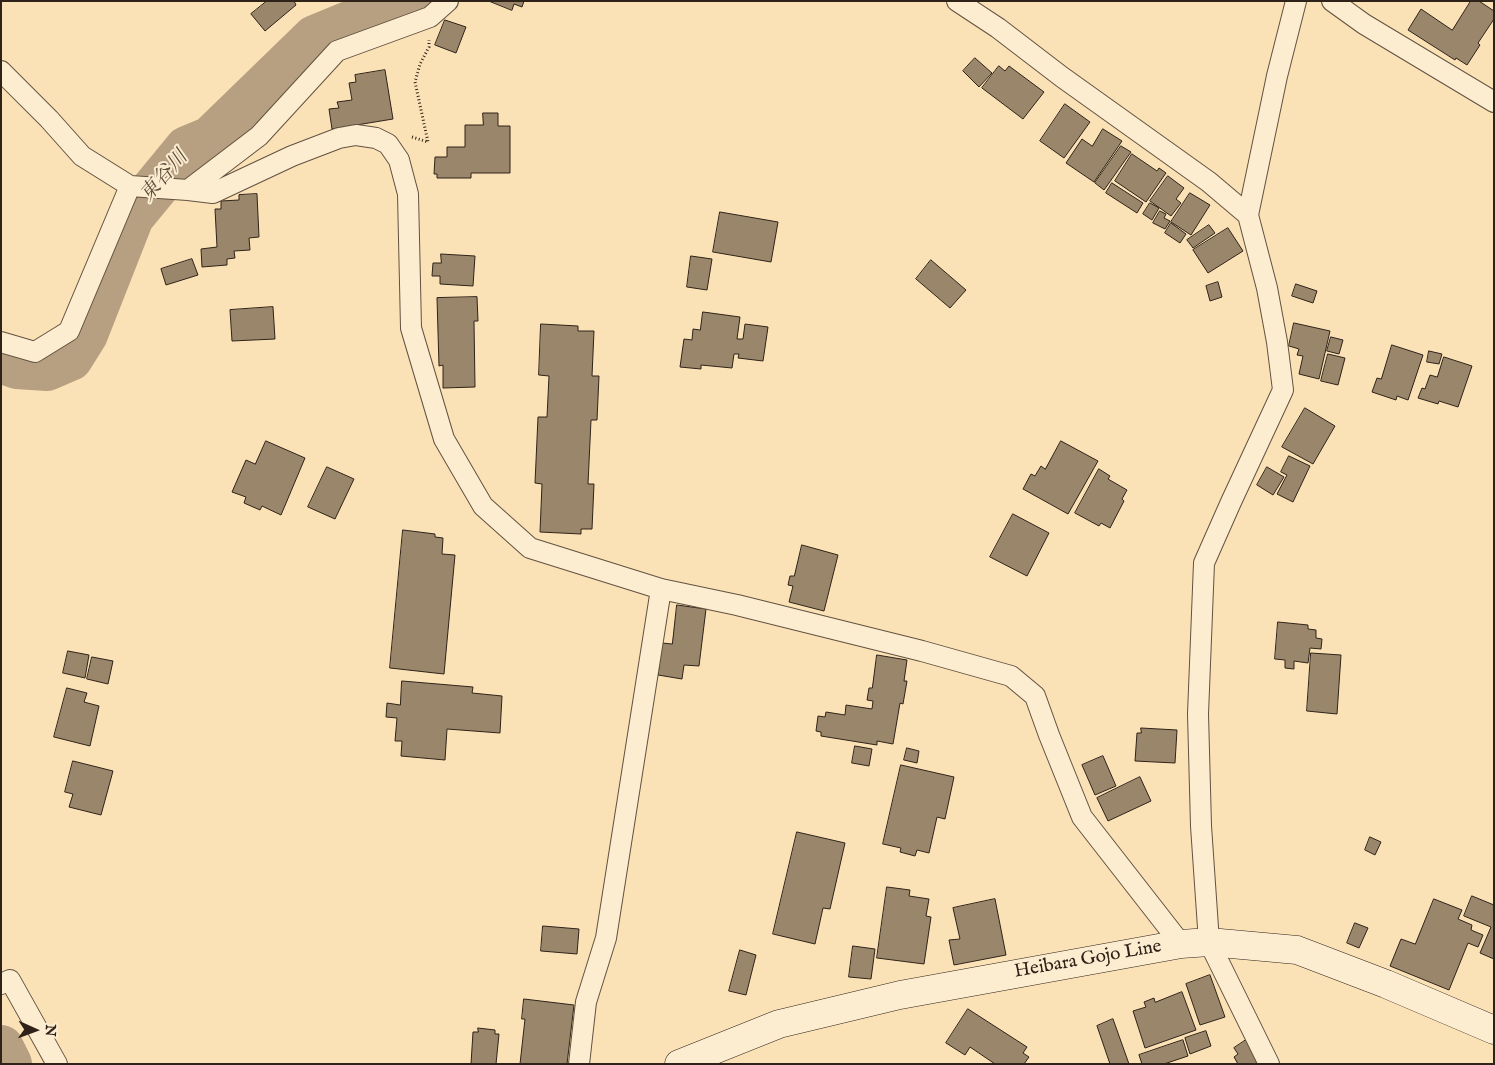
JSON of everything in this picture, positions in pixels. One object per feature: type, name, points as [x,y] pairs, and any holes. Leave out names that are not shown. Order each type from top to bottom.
[{"type":"main road","name":"Heibara Gojo Line","points":[[679,1064],[779,1024],[900,995],[1181,944],[1209,942],[1297,950],[1386,984],[1494,1030]]},
{"type":"street","points":[[188,190],[259,136],[337,51],[430,17],[448,1]]},
{"type":"street","points":[[956,1],[998,28],[1062,77],[1209,182],[1248,215]]},
{"type":"street","points":[[1269,1064],[1209,942],[1201,826],[1198,714],[1204,563],[1283,390],[1277,342],[1267,288],[1248,215],[1277,76],[1296,1]]},
{"type":"street","points":[[1332,1],[1364,24],[1494,102]]},
{"type":"street","points":[[1,71],[49,119],[82,156],[130,186],[188,190],[213,194],[292,156],[339,138],[356,135],[376,138],[388,144],[399,160],[408,194],[411,328],[444,439],[483,506],[530,548],[662,589],[737,605],[922,651],[1011,676],[1035,696],[1082,816],[1181,944]]},
{"type":"street","points":[[1,342],[35,352],[70,331],[130,186]]},
{"type":"street","points":[[579,1064],[586,1002],[606,938],[662,589]]},
{"type":"street","points":[[3,983],[10,980],[57,1064]]},
{"type":"path","points":[[376,138],[396,132],[428,142],[415,82],[420,64],[429,47],[430,17]]},
{"type":"building","points":[[267,1],[294,1],[296,5],[265,31],[251,14]]},
{"type":"building","points":[[489,1],[524,1],[522,7],[514,4],[512,10]]},
{"type":"building","points":[[1471,1],[1479,1],[1494,11],[1494,19],[1478,43],[1480,45],[1467,65],[1456,58],[1455,60],[1408,30],[1421,9],[1452,30]]},
{"type":"building","points":[[445,20],[466,27],[456,53],[435,45]]},
{"type":"building","points":[[975,58],[992,73],[979,87],[963,71]]},
{"type":"building","points":[[999,66],[1005,71],[1009,66],[1044,92],[1023,119],[982,88]]},
{"type":"building","points":[[385,70],[393,119],[332,129],[329,109],[339,108],[337,102],[352,100],[349,83],[356,82],[355,75]]},
{"type":"building","points":[[1065,104],[1090,122],[1064,158],[1040,141]]},
{"type":"building","points":[[483,113],[498,113],[498,126],[510,126],[510,173],[471,173],[471,178],[437,178],[437,174],[434,174],[435,157],[447,157],[447,147],[465,147],[465,125],[483,125]]},
{"type":"building","points":[[1103,129],[1122,141],[1094,182],[1066,163],[1082,139],[1092,146]]},
{"type":"building","points":[[1121,146],[1131,152],[1104,190],[1095,183]]},
{"type":"building","points":[[1132,154],[1157,171],[1159,168],[1166,173],[1146,202],[1115,181]]},
{"type":"building","points":[[1168,176],[1184,188],[1176,199],[1181,203],[1171,216],[1150,201]]},
{"type":"building","points":[[1112,183],[1143,203],[1137,213],[1106,193]]},
{"type":"building","points":[[1190,193],[1210,205],[1191,235],[1171,222]]},
{"type":"building","points":[[257,194],[259,237],[249,238],[250,250],[234,251],[235,258],[227,259],[227,265],[202,267],[201,249],[217,247],[215,209],[221,209],[221,201],[239,200],[239,195]]},
{"type":"building","points":[[1150,203],[1159,208],[1152,220],[1143,214]]},
{"type":"building","points":[[1160,211],[1166,214],[1164,218],[1170,221],[1165,229],[1153,223]]},
{"type":"building","points":[[720,212],[778,222],[771,262],[713,252]]},
{"type":"building","points":[[1171,223],[1186,234],[1180,243],[1165,233]]},
{"type":"building","points":[[1209,225],[1215,233],[1193,248],[1187,240]]},
{"type":"building","points":[[1228,228],[1243,251],[1208,273],[1193,250]]},
{"type":"building","points":[[441,254],[475,256],[473,286],[440,284],[440,276],[432,276],[433,263],[441,263]]},
{"type":"building","points":[[691,256],[712,259],[707,290],[687,287]]},
{"type":"building","points":[[192,259],[198,275],[166,285],[161,269]]},
{"type":"building","points":[[931,260],[966,290],[950,308],[916,279]]},
{"type":"building","points":[[1218,282],[1222,297],[1210,301],[1206,286]]},
{"type":"building","points":[[1296,284],[1317,291],[1313,303],[1292,296]]},
{"type":"building","points":[[477,297],[478,321],[474,321],[475,387],[443,388],[443,365],[439,366],[437,298]]},
{"type":"building","points":[[273,307],[275,339],[232,341],[230,310]]},
{"type":"building","points":[[703,312],[740,317],[737,339],[743,339],[745,324],[768,327],[763,361],[738,358],[739,354],[734,354],[732,368],[701,365],[701,369],[680,367],[684,339],[692,340],[693,329],[700,330]]},
{"type":"building","points":[[1294,323],[1330,331],[1319,379],[1299,374],[1303,356],[1297,355],[1299,349],[1289,346]]},
{"type":"building","points":[[541,324],[578,326],[578,331],[594,331],[592,376],[599,376],[597,420],[591,420],[588,484],[594,484],[592,529],[581,529],[581,534],[540,532],[542,484],[535,483],[538,417],[547,417],[549,376],[539,375]]},
{"type":"building","points":[[1331,337],[1343,340],[1339,354],[1327,351]]},
{"type":"building","points":[[1392,345],[1423,355],[1408,400],[1397,396],[1396,400],[1372,392],[1377,378],[1381,379]]},
{"type":"building","points":[[1429,351],[1442,354],[1439,364],[1427,362]]},
{"type":"building","points":[[1328,354],[1345,358],[1338,385],[1321,381]]},
{"type":"building","points":[[1444,357],[1472,366],[1458,407],[1439,401],[1438,404],[1418,398],[1422,388],[1425,389],[1430,375],[1437,377]]},
{"type":"building","points":[[1305,408],[1335,426],[1313,464],[1282,447]]},
{"type":"building","points":[[266,441],[305,458],[281,515],[262,506],[260,510],[244,503],[246,497],[232,492],[246,460],[255,464]]},
{"type":"building","points":[[1061,441],[1098,461],[1068,514],[1023,489],[1031,474],[1035,476],[1041,466],[1045,469]]},
{"type":"building","points":[[1289,456],[1310,466],[1293,502],[1277,494],[1287,475],[1281,472]]},
{"type":"building","points":[[327,467],[354,479],[335,519],[308,507]]},
{"type":"building","points":[[1267,467],[1284,477],[1273,495],[1257,485]]},
{"type":"building","points":[[1099,469],[1110,476],[1108,479],[1127,490],[1122,499],[1124,501],[1110,528],[1101,523],[1099,526],[1075,513]]},
{"type":"building","points":[[1013,514],[1049,533],[1027,576],[990,557]]},
{"type":"building","points":[[403,530],[435,534],[435,537],[443,538],[442,554],[455,555],[444,674],[390,668]]},
{"type":"building","points":[[802,545],[838,555],[824,611],[789,602],[793,586],[788,585],[790,576],[794,576]]},
{"type":"building","points":[[677,605],[706,609],[699,666],[684,665],[682,679],[658,675],[662,643],[672,644]]},
{"type":"building","points":[[1278,622],[1308,625],[1308,629],[1316,630],[1316,638],[1322,639],[1321,649],[1310,648],[1308,663],[1294,661],[1294,669],[1285,668],[1285,660],[1275,659]]},
{"type":"building","points":[[68,651],[89,655],[85,678],[63,673]]},
{"type":"building","points":[[1311,653],[1341,655],[1337,714],[1307,711]]},
{"type":"building","points":[[877,655],[907,660],[904,681],[907,681],[903,704],[900,703],[893,744],[877,741],[877,745],[821,736],[821,732],[816,731],[818,716],[825,717],[826,712],[845,715],[846,705],[872,709],[873,701],[867,700],[869,688],[872,688]]},
{"type":"building","points":[[92,657],[113,661],[108,684],[87,679]]},
{"type":"building","points":[[402,681],[473,687],[472,693],[502,696],[500,733],[447,729],[445,760],[401,756],[402,741],[395,741],[397,718],[386,717],[387,703],[400,705]]},
{"type":"building","points":[[67,688],[87,693],[84,702],[99,706],[90,746],[54,737]]},
{"type":"building","points":[[1141,728],[1177,730],[1175,763],[1135,761],[1137,733],[1141,733]]},
{"type":"building","points":[[855,746],[872,749],[869,766],[852,763]]},
{"type":"building","points":[[907,748],[919,751],[917,763],[904,760]]},
{"type":"building","points":[[1103,756],[1116,786],[1095,795],[1082,765]]},
{"type":"building","points":[[73,761],[113,771],[101,815],[69,807],[73,794],[65,792]]},
{"type":"building","points":[[901,765],[954,777],[945,819],[937,817],[929,853],[917,850],[915,856],[900,852],[901,848],[883,844]]},
{"type":"building","points":[[1140,777],[1151,801],[1108,821],[1097,798]]},
{"type":"building","points":[[797,832],[845,843],[830,909],[823,908],[815,944],[773,934]]},
{"type":"building","points":[[1370,837],[1381,842],[1375,855],[1365,850]]},
{"type":"building","points":[[887,887],[910,890],[909,896],[929,899],[926,916],[931,917],[924,964],[877,958]]},
{"type":"building","points":[[1472,896],[1494,905],[1494,959],[1480,953],[1491,927],[1464,916]]},
{"type":"building","points":[[995,899],[1006,955],[954,965],[949,940],[960,939],[953,908]]},
{"type":"building","points":[[1434,899],[1462,910],[1458,919],[1472,925],[1471,930],[1483,935],[1478,947],[1468,943],[1449,990],[1390,966],[1401,939],[1415,944]]},
{"type":"building","points":[[1355,923],[1368,928],[1359,948],[1347,943]]},
{"type":"building","points":[[543,926],[579,929],[577,954],[541,951]]},
{"type":"building","points":[[853,946],[875,949],[871,979],[849,977]]},
{"type":"building","points":[[740,950],[756,955],[746,995],[729,991]]},
{"type":"building","points":[[1210,975],[1225,1017],[1200,1025],[1186,984]]},
{"type":"building","points":[[1182,992],[1196,1030],[1145,1048],[1133,1011],[1146,1007],[1144,1002],[1154,998],[1155,1002]]},
{"type":"building","points":[[524,999],[574,1005],[567,1064],[520,1064],[525,1019],[522,1019]]},
{"type":"building","points":[[968,1009],[1027,1047],[1023,1053],[1029,1057],[1024,1064],[995,1064],[970,1047],[965,1055],[946,1043]]},
{"type":"building","points":[[1113,1019],[1129,1064],[1110,1064],[1097,1026]]},
{"type":"building","points":[[478,1028],[495,1030],[495,1034],[499,1034],[496,1064],[471,1064],[473,1032],[478,1032]]},
{"type":"building","points":[[1206,1031],[1211,1046],[1190,1054],[1185,1038]]},
{"type":"building","points":[[1183,1040],[1188,1056],[1164,1064],[1142,1064],[1139,1055]]},
{"type":"building","points":[[1246,1040],[1261,1064],[1238,1064],[1234,1057],[1238,1054],[1234,1048]]},
{"type":"waterway","name":"東谷川","points":[[1,360],[17,366],[47,368],[70,358],[85,334],[131,217],[187,149],[211,139],[315,38],[410,1]]},
{"type":"waterway","name":"東谷川","points":[[1,1048],[9,1064]]}]
